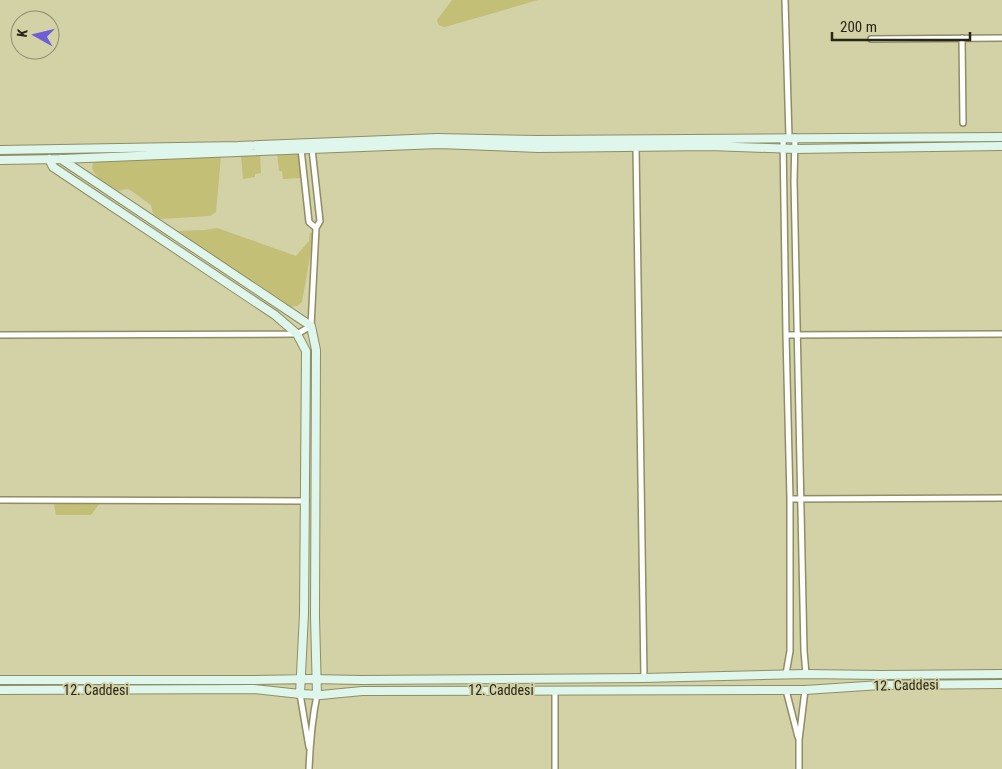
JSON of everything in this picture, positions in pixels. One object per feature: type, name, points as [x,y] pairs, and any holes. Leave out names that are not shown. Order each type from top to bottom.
[{"type":"street","points":[[785,0],[789,138],[795,149],[800,499],[806,674],[799,740],[799,769]]},
{"type":"street","points":[[962,38],[963,123]]},
{"type":"street","points":[[871,39],[1002,38]]},
{"type":"street","points":[[0,150],[238,146],[438,138],[538,140],[1002,137]]},
{"type":"street","points":[[789,138],[784,148],[790,499],[790,651],[786,674],[786,690],[799,740]]},
{"type":"street","points":[[931,138],[931,147]]},
{"type":"street","points":[[0,160],[49,160],[439,144],[538,148],[710,146],[795,149],[1002,146]]},
{"type":"street","points":[[636,147],[644,678]]},
{"type":"street","points":[[301,149],[309,222],[316,228]]},
{"type":"street","points":[[309,769],[317,695],[315,617],[316,350],[310,326],[316,228],[320,221],[312,149]]},
{"type":"street","points":[[60,159],[310,326]]},
{"type":"street","points":[[49,160],[53,167],[275,315],[297,334],[306,351],[306,501],[304,614],[300,694],[310,752]]},
{"type":"street","points":[[0,335],[297,334],[310,326]]},
{"type":"street","points":[[786,335],[1002,334]]},
{"type":"street","points":[[790,499],[1002,498]]},
{"type":"street","points":[[0,500],[315,500]]},
{"type":"street","name":"12. Caddesi","points":[[0,680],[370,680],[644,678],[786,674],[1002,674]]},
{"type":"street","name":"12. Caddesi","points":[[0,690],[254,689],[317,695],[362,691],[805,690],[881,685],[1002,684]]},
{"type":"street","points":[[555,690],[555,769]]},
{"type":"shaded area","points":[[452,0],[538,0],[442,27],[437,20]]},
{"type":"shaded area","points":[[299,152],[301,178],[283,179],[282,171],[279,171],[277,153]]},
{"type":"shaded area","points":[[260,153],[261,173],[255,174],[255,177],[243,179],[241,155]]},
{"type":"shaded area","points":[[221,156],[216,212],[210,216],[160,219],[153,214],[151,205],[130,190],[119,191],[104,182],[95,174],[92,165],[95,160]]},
{"type":"shaded area","points":[[217,228],[296,256],[309,241],[310,233],[312,232],[314,234],[302,302],[297,306],[290,307],[177,231]]},
{"type":"shaded area","points":[[54,504],[99,504],[91,515],[56,515]]}]
